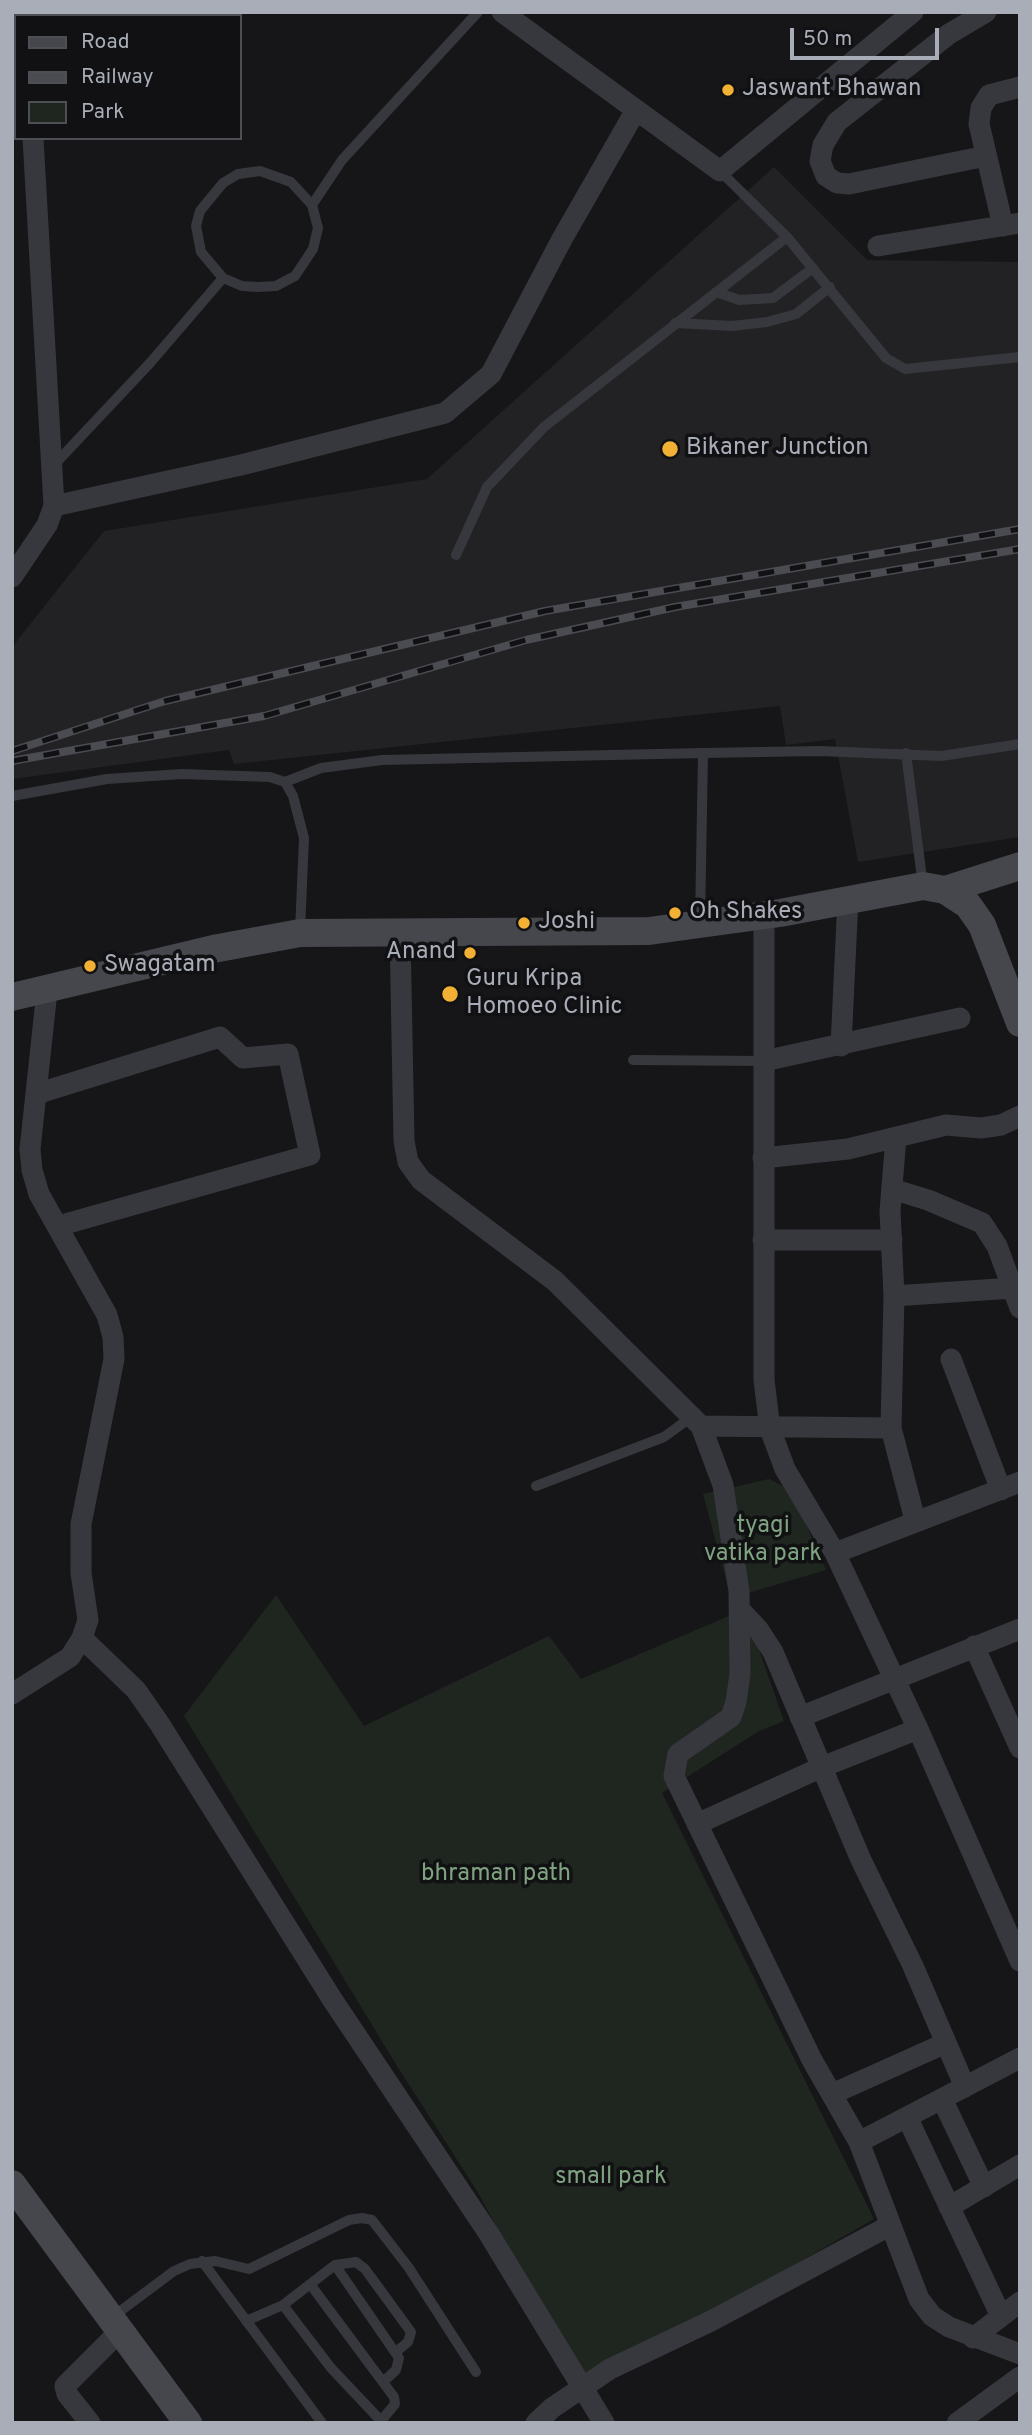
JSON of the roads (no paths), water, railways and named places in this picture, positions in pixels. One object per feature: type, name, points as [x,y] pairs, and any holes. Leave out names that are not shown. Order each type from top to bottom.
[{"type":"street","points":[[502,12],[720,171],[913,12]]},
{"type":"street","points":[[986,12],[949,34],[837,122],[823,145],[820,161],[826,176],[837,183],[849,184],[986,156]]},
{"type":"street","points":[[878,246],[1011,225],[986,156],[979,124],[981,108],[989,95],[1020,87]]},
{"type":"street","points":[[54,506],[241,465],[445,412],[491,374],[562,239],[636,110]]},
{"type":"street","points":[[15,567],[47,525],[54,506],[33,140]]},
{"type":"street","points":[[12,997],[213,949],[300,933],[649,931],[764,915],[848,898],[934,888],[1020,866]]},
{"type":"street","points":[[934,888],[968,905],[982,925],[1020,1023]]},
{"type":"street","points":[[841,1046],[848,898]]},
{"type":"street","points":[[764,915],[764,1380],[770,1429],[785,1469],[835,1553],[918,1729],[1020,1961]]},
{"type":"street","points":[[400,933],[404,1141],[408,1162],[421,1180],[555,1281],[695,1422],[723,1485],[740,1610],[740,1674],[734,1711],[725,1722],[678,1754],[674,1776],[744,1926],[859,2142],[889,2226],[926,2307],[949,2327],[1020,2354]]},
{"type":"street","points":[[12,1694],[69,1657],[82,1638],[88,1620],[80,1562],[81,1524],[114,1359],[113,1336],[107,1315],[40,1194],[32,1170],[30,1149],[47,990]]},
{"type":"street","points":[[764,1061],[960,1018]]},
{"type":"street","points":[[36,1094],[220,1037],[243,1058],[288,1054],[310,1155],[58,1226]]},
{"type":"street","points":[[763,1157],[848,1149],[946,1125],[981,1128],[1001,1125],[1020,1116]]},
{"type":"street","points":[[896,1137],[892,1189],[894,1296],[891,1428],[915,1520]]},
{"type":"street","points":[[892,1189],[928,1200],[982,1223],[997,1246],[1016,1298],[894,1296]]},
{"type":"street","points":[[763,1240],[892,1240]]},
{"type":"street","points":[[835,1553],[915,1520],[1010,1486],[951,1359]]},
{"type":"street","points":[[695,1422],[770,1429],[891,1428]]},
{"type":"street","points":[[740,1610],[758,1629],[773,1653],[965,2087]]},
{"type":"street","points":[[800,1717],[1020,1629]]},
{"type":"street","points":[[82,1638],[136,1690],[159,1723],[332,1999],[502,2255],[604,2423]]},
{"type":"street","points":[[974,1646],[1020,1748]]},
{"type":"street","points":[[697,1824],[822,1767],[918,1729]]},
{"type":"street","points":[[832,2094],[946,2043]]},
{"type":"street","points":[[859,2142],[1020,2058]]},
{"type":"street","points":[[942,2099],[984,2188]]},
{"type":"street","points":[[907,2117],[1001,2316]]},
{"type":"street","points":[[949,2207],[1020,2165]]},
{"type":"street","points":[[12,2184],[188,2423]]},
{"type":"street","points":[[536,2423],[582,2387],[889,2226]]},
{"type":"street","points":[[973,2338],[1020,2302]]},
{"type":"street","points":[[90,2423],[67,2394],[65,2386],[116,2324]]},
{"type":"street","points":[[957,2423],[1020,2376]]},
{"type":"lane","points":[[312,205],[342,160],[478,12]]},
{"type":"lane","points":[[260,171],[291,182],[312,205],[318,228],[313,249],[295,276],[276,286],[258,287],[242,286],[223,278],[201,251],[196,226],[200,211],[223,183],[238,174],[260,171]]},
{"type":"lane","points":[[720,171],[787,237],[886,358],[905,369],[1020,357]]},
{"type":"lane","points":[[456,555],[487,487],[514,457],[569,405],[787,237]]},
{"type":"lane","points":[[716,292],[739,300],[773,298],[813,268]]},
{"type":"lane","points":[[51,468],[150,363],[223,278]]},
{"type":"lane","points":[[675,323],[732,326],[767,322],[796,314],[830,287]]},
{"type":"lane","points":[[12,796],[107,779],[182,774],[270,778],[285,782],[321,768],[382,760],[704,753],[906,753],[941,756],[1020,744]]},
{"type":"lane","points":[[700,924],[704,753]]},
{"type":"lane","points":[[906,753],[934,888]]},
{"type":"lane","points":[[285,782],[293,796],[304,838],[300,933]]},
{"type":"lane","points":[[633,1060],[764,1061]]},
{"type":"lane","points":[[537,1486],[664,1437],[695,1422]]},
{"type":"lane","points":[[116,2324],[174,2271],[202,2261],[249,2269],[349,2220],[372,2220],[409,2268],[476,2372]]},
{"type":"lane","points":[[202,2261],[322,2423]]},
{"type":"lane","points":[[246,2321],[283,2305],[335,2265],[356,2262],[365,2269],[411,2332],[408,2342],[396,2352]]},
{"type":"lane","points":[[335,2265],[396,2352],[400,2364],[383,2382]]},
{"type":"lane","points":[[283,2305],[331,2368],[382,2422],[395,2404],[394,2397],[310,2284]]},
{"type":"railway","points":[[12,751],[165,701],[545,611],[1020,529]]},
{"type":"railway","points":[[12,761],[264,716],[526,640],[675,607],[1020,549]]},
{"type":"place","name":"Jaswant Bhawan","points":[[728,90]]},
{"type":"place","name":"Bikaner Junction","points":[[670,449]]},
{"type":"place","name":"Oh Shakes","points":[[675,913]]},
{"type":"place","name":"Joshi","points":[[524,923]]},
{"type":"place","name":"Anand","points":[[470,953]]},
{"type":"place","name":"Swagatam","points":[[90,966]]},
{"type":"place","name":"Guru Kripa Homoeo Clinic","points":[[450,994]]},
{"type":"park label","name":"tyagi vatika park","points":[[763,1541]]},
{"type":"park label","name":"bhraman path","points":[[496,1875]]},
{"type":"park label","name":"small park","points":[[611,2178]]}]
